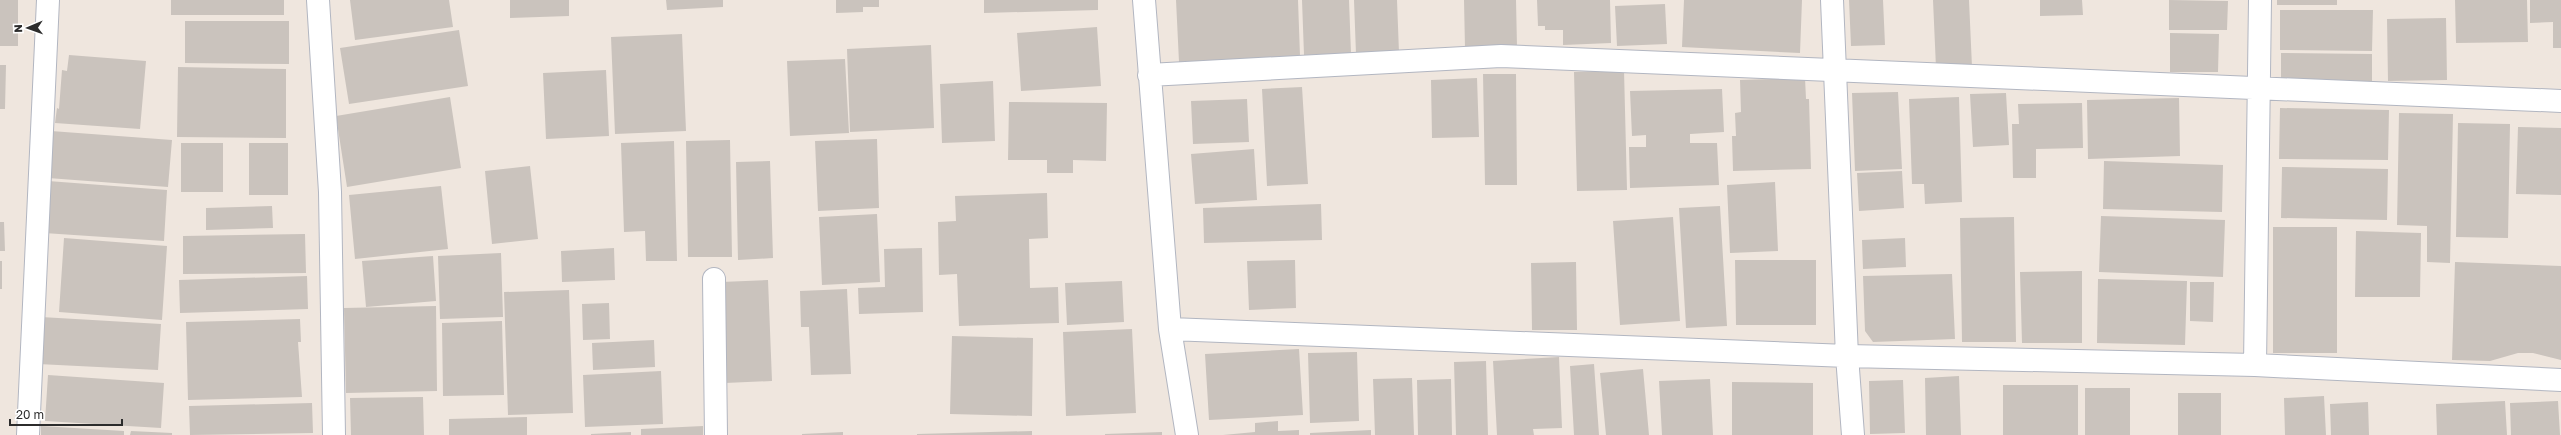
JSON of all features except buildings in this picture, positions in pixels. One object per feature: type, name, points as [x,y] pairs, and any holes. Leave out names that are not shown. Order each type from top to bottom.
[{"type":"street","points":[[28,435],[48,0]]},
{"type":"street","points":[[318,0],[330,192],[334,435]]},
{"type":"street","points":[[1144,0],[1170,329],[1187,435]]},
{"type":"street","points":[[1832,0],[1847,356],[1853,435]]},
{"type":"street","points":[[2255,365],[2260,0]]},
{"type":"street","points":[[1149,75],[1501,56],[2258,90],[2561,101]]},
{"type":"street","points":[[714,279],[716,435]]},
{"type":"street","points":[[1170,329],[1847,356],[2255,365],[2561,380]]}]
